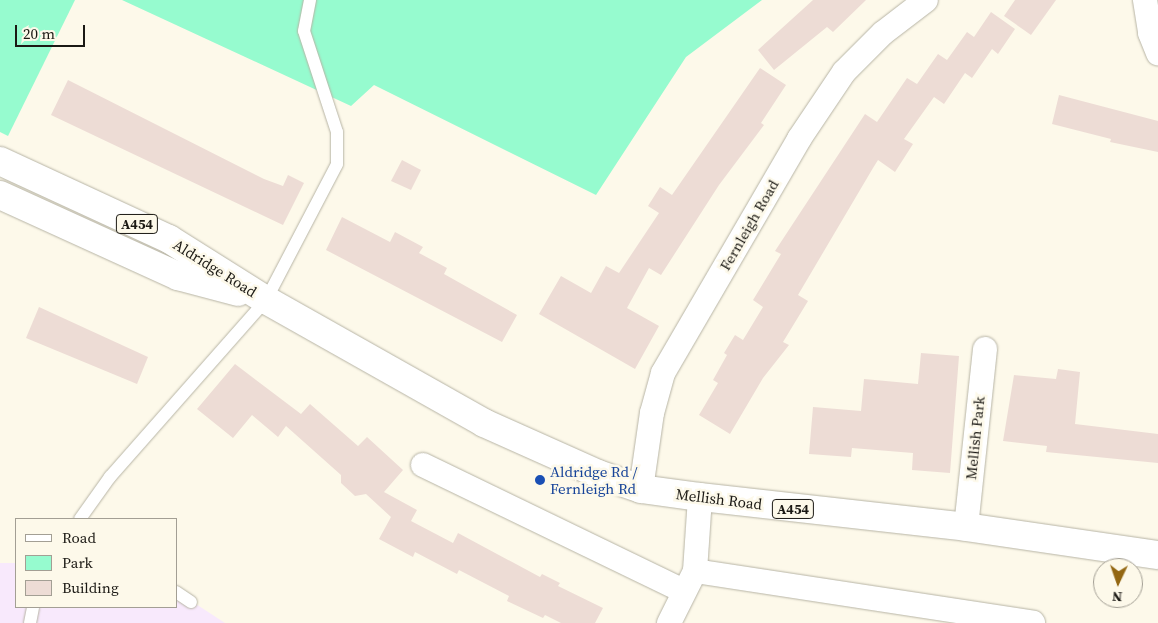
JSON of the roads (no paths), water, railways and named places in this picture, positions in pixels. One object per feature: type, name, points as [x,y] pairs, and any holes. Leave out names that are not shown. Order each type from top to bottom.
[{"type":"main road","name":"Aldridge Road","points":[[0,161],[169,239],[266,300],[445,402]]},
{"type":"main road","name":"Aldridge Road","points":[[0,195],[178,276],[266,300]]},
{"type":"main road","name":"Mellish Road","points":[[445,402],[552,456],[641,488],[700,498],[966,527],[1158,555]]},
{"type":"street","name":"Fernleigh Road","points":[[641,488],[652,413],[663,373],[799,139],[844,72],[883,33],[926,0]]},
{"type":"street","points":[[1145,0],[1148,26],[1158,53]]},
{"type":"street","name":"Mellish Park","points":[[966,527],[985,349]]},
{"type":"street","points":[[423,465],[689,581],[1033,623]]},
{"type":"street","points":[[669,623],[689,581],[700,498]]},
{"type":"lane","points":[[81,518],[110,478],[266,300],[337,164],[337,132],[304,30],[310,0]]},
{"type":"lane","points":[[178,593],[192,602]]},
{"type":"lane","points":[[30,623],[33,608]]},
{"type":"place","name":"Aldridge Rd / Fernleigh Rd","points":[[540,480]]}]
